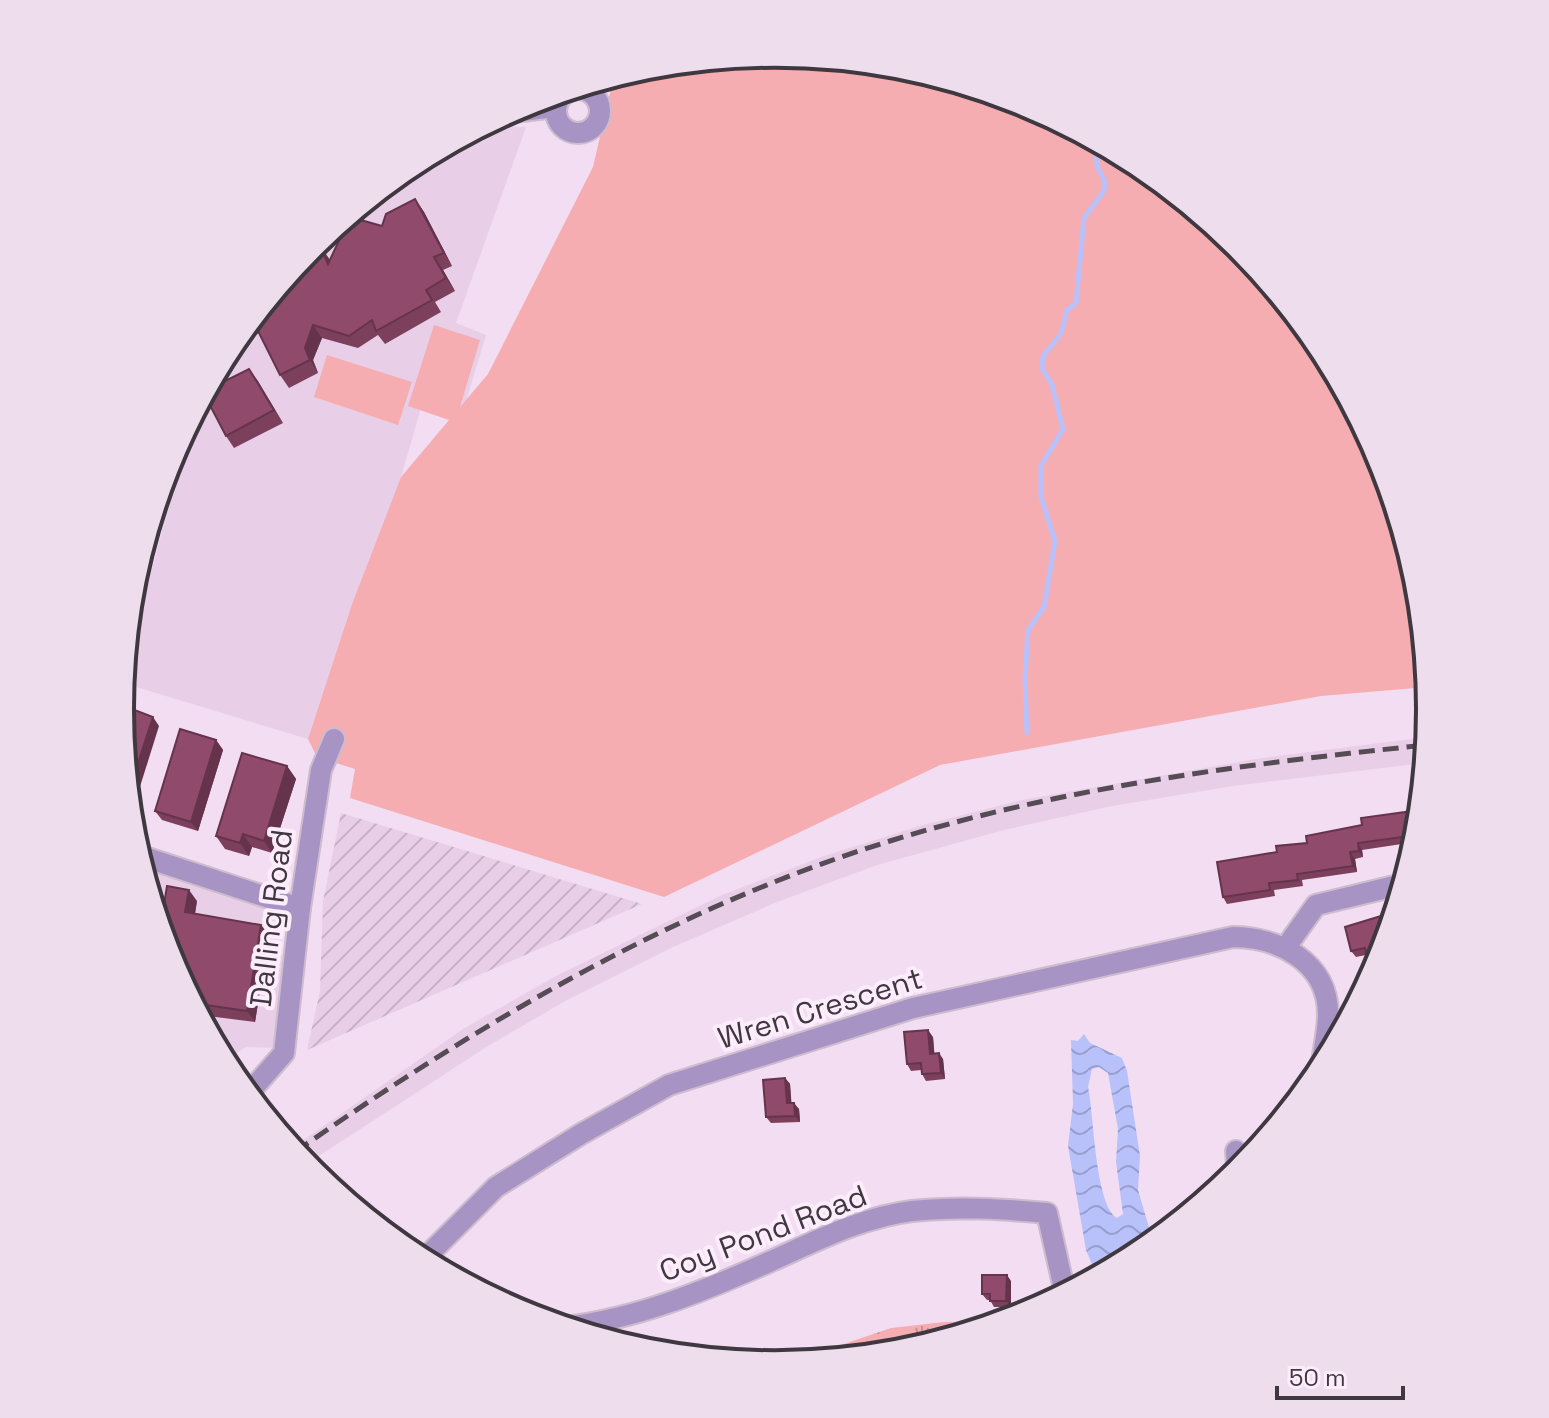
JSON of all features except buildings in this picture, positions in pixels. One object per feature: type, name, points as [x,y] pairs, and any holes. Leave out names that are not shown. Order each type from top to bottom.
[{"type":"street","name":"Dalling Road","points":[[256,1085],[284,1053],[300,908],[321,770],[334,739]]},
{"type":"street","points":[[152,859],[300,908]]},
{"type":"street","points":[[1325,1038],[1326,997],[1307,964],[1286,947],[1316,905],[1390,887]]},
{"type":"street","name":"Wren Crescent","points":[[432,1251],[496,1187],[581,1134],[669,1085],[913,1008],[1233,937],[1286,947]]},
{"type":"street","name":"Coy Pond Road","points":[[590,1323],[622,1317],[697,1292],[839,1231],[911,1211],[995,1208],[1047,1213],[1062,1282]]},
{"type":"shaded area","points":[[508,127],[526,127],[456,323],[486,335],[461,418],[421,408],[401,477],[352,604],[308,739],[135,686],[141,612],[182,464],[219,388],[266,319],[321,256],[384,200],[418,176],[491,134]]},
{"type":"shaded area","points":[[1415,739],[1413,764],[1233,786],[1112,806],[1004,830],[877,865],[777,902],[673,947],[567,1000],[488,1046],[317,1157],[302,1141],[463,1029],[556,976],[722,895],[824,856],[923,825],[1022,800],[1262,758]]},
{"type":"shaded area","points":[[341,813],[642,904],[307,1050],[320,991],[323,901]]},
{"type":"shaded area","points":[[153,868],[279,910],[283,972],[275,1048],[246,1047],[235,1054],[200,993],[182,954]]},
{"type":"green space","points":[[774,68],[858,73],[900,80],[981,102],[1058,134],[1131,176],[1165,200],[1228,256],[1283,319],[1330,389],[1367,464],[1394,543],[1410,625],[1415,688],[1321,696],[940,765],[664,897],[350,798],[355,769],[317,757],[308,739],[352,604],[401,477],[449,420],[408,406],[434,325],[480,340],[460,407],[488,374],[593,167],[611,90],[691,73]]},
{"type":"green space","points":[[327,355],[412,382],[398,425],[314,397]]},
{"type":"green space","points":[[962,1322],[900,1338],[834,1347],[891,1328]]},
{"type":"water","points":[[1084,1034],[1090,1043],[1122,1058],[1127,1071],[1140,1156],[1138,1190],[1149,1229],[1092,1265],[1086,1250],[1068,1146],[1073,1104],[1071,1040],[1078,1041]],"holes":[[[1099,1067],[1108,1073],[1118,1129],[1116,1162],[1123,1214],[1117,1218],[1104,1196],[1096,1158],[1088,1087],[1092,1069]]]},
{"type":"waterway","points":[[1027,733],[1025,680],[1028,630],[1044,607],[1055,541],[1041,497],[1041,466],[1063,429],[1052,385],[1042,368],[1043,356],[1061,334],[1067,310],[1076,303],[1084,218],[1104,191],[1105,182],[1097,166],[1097,155]]},
{"type":"railway","points":[[305,1145],[436,1058],[580,973],[655,935],[810,868],[956,822],[1088,792],[1223,769],[1414,746]]}]
